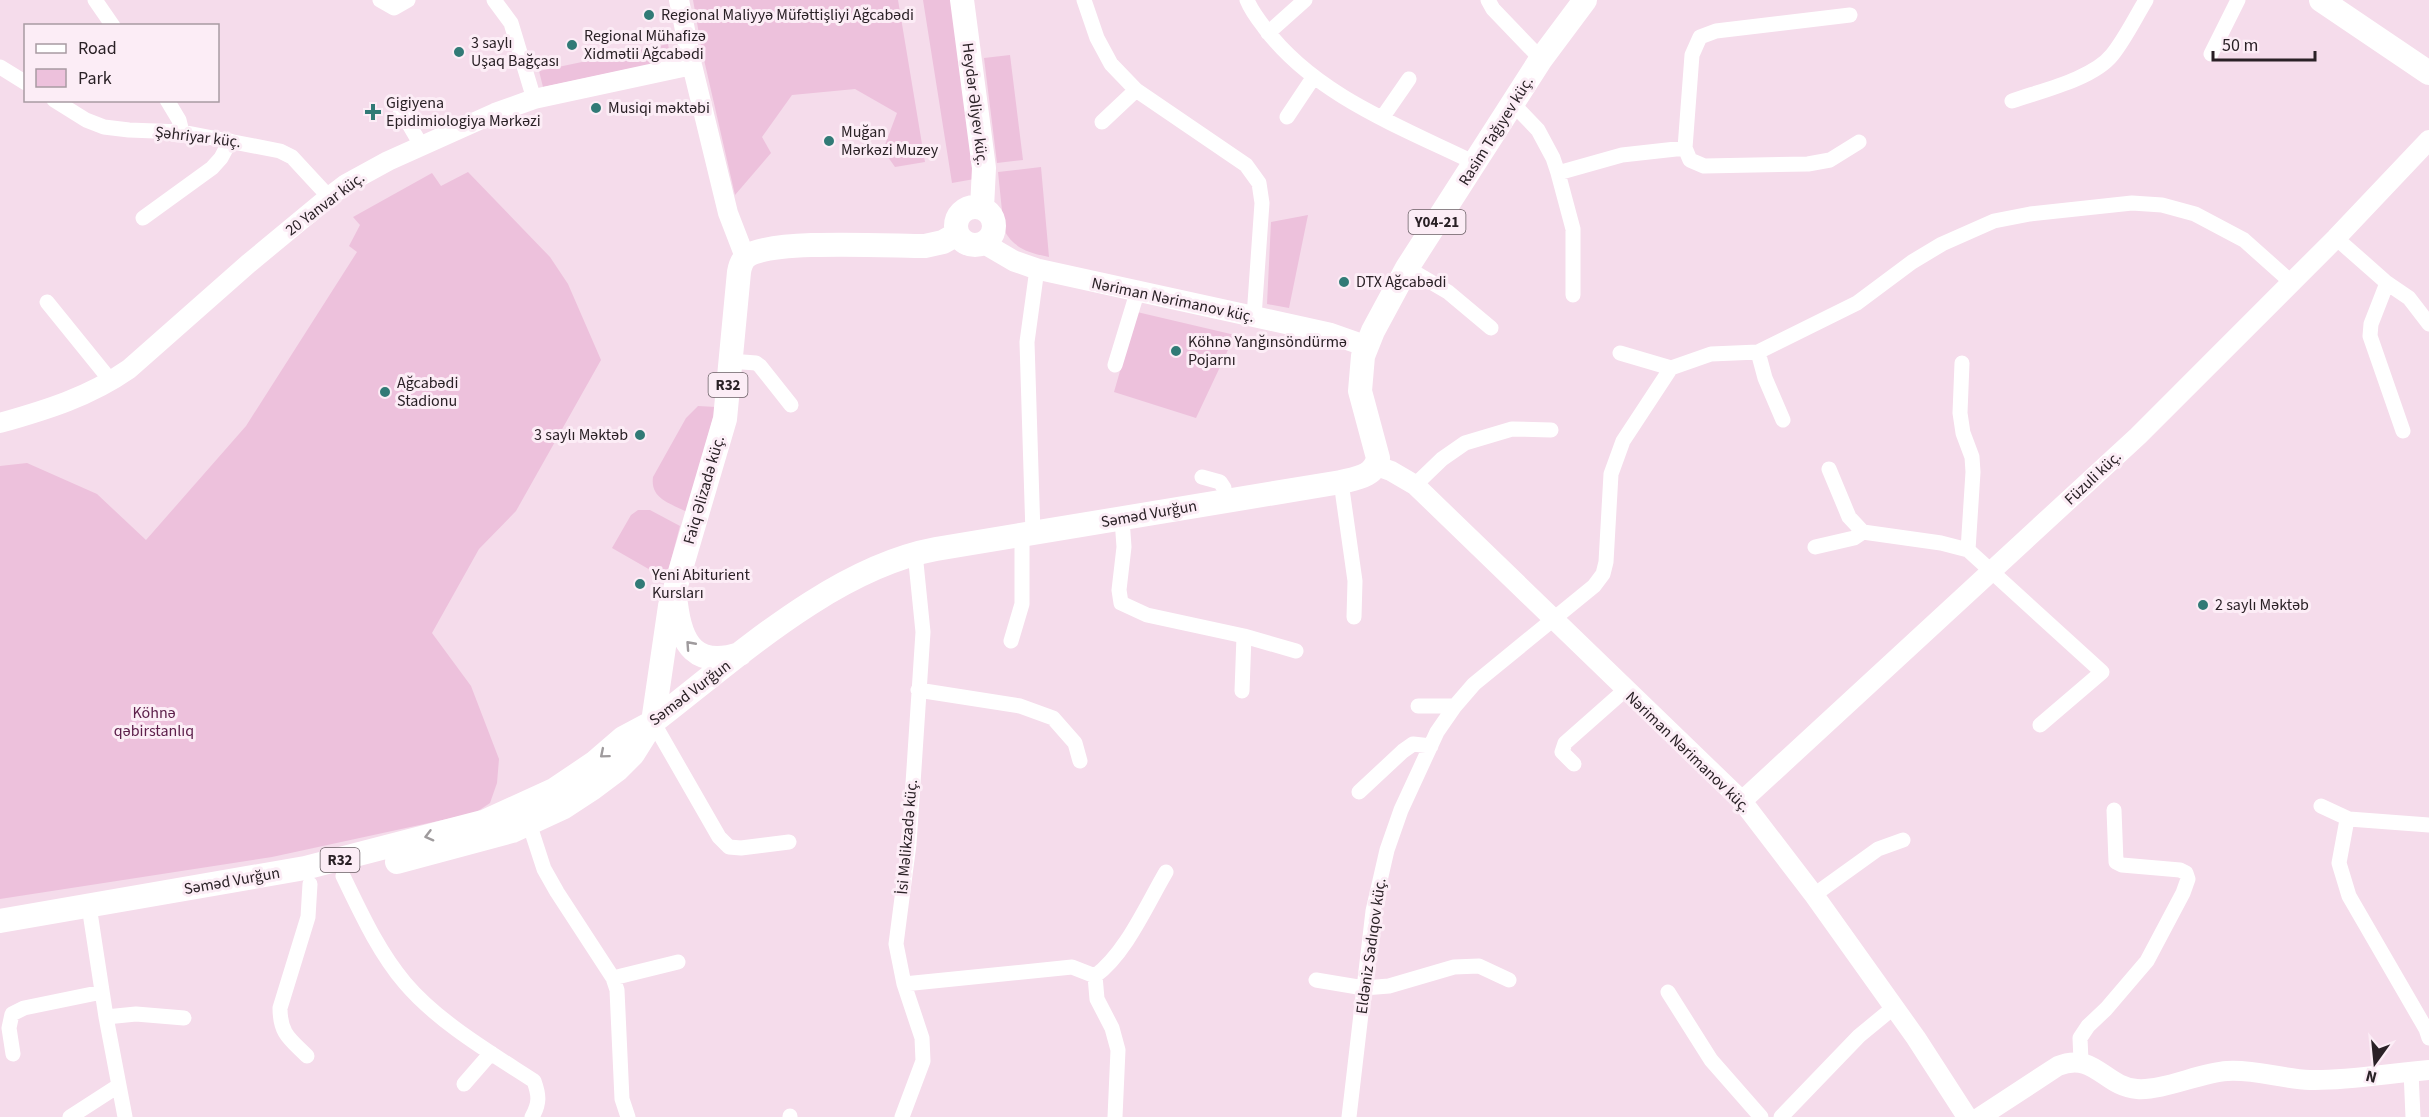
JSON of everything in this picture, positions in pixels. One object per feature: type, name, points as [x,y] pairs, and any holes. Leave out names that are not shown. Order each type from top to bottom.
[{"type":"main road","name":"Heydər Əliyev küç.","points":[[962,0],[984,168],[982,208]]},
{"type":"main road","name":"Rasim Tağıyev küç.","points":[[1377,466],[1378,458],[1362,408],[1360,391],[1360,377],[1366,346],[1407,268],[1541,59],[1585,0]]},
{"type":"main road","points":[[2321,0],[2429,73]]},
{"type":"main road","points":[[968,208],[982,208],[992,216],[995,228],[990,240],[985,244],[972,246],[966,244],[957,234],[956,223],[961,213],[968,208]]},
{"type":"main road","points":[[746,257],[781,246],[925,246],[943,242],[957,234]]},
{"type":"main road","name":"Nəriman Nərimanov küç.","points":[[985,244],[1014,261],[1037,269],[1137,293],[1329,333],[1366,346]]},
{"type":"main road","name":"Faiq Əlizadə küç.","points":[[653,722],[667,622],[725,418],[739,272],[746,257]]},
{"type":"main road","name":"Səməd Vurğun","points":[[0,937],[90,914],[305,868],[486,821],[554,790],[594,763],[624,738],[653,722],[813,601],[869,570],[915,553],[1341,482],[1370,473],[1377,466]]},
{"type":"main road","points":[[676,586],[679,625],[683,637],[691,648],[712,660],[722,660],[742,654]]},
{"type":"main road","name":"Səməd Vurğun","points":[[0,921],[90,914],[310,884],[491,837],[529,824],[564,807],[593,789],[633,754],[653,722]]},
{"type":"street","points":[[95,0],[112,24]]},
{"type":"street","points":[[380,0],[388,7],[394,8],[408,0]]},
{"type":"street","points":[[494,0],[511,23],[534,99]]},
{"type":"street","points":[[679,0],[692,66],[728,213],[746,257]]},
{"type":"street","points":[[1084,0],[1097,38],[1111,64],[1136,90],[1246,165],[1258,183],[1262,203],[1254,317]]},
{"type":"street","points":[[1247,0],[1250,8],[1279,47],[1313,78],[1382,118],[1475,164]]},
{"type":"street","points":[[1268,33],[1305,0]]},
{"type":"street","points":[[1488,0],[1493,9],[1541,59]]},
{"type":"street","points":[[2211,54],[2238,0]]},
{"type":"street","points":[[2012,101],[2092,70],[2111,57],[2141,1]]},
{"type":"street","points":[[1850,15],[1716,31],[1701,37],[1692,55],[1685,148],[1690,160],[1704,166],[1808,164],[1830,160],[1859,142]]},
{"type":"street","name":"20 Yanvar küç.","points":[[0,423],[70,401],[111,381],[129,369],[248,264],[330,197],[361,176],[421,145],[534,99],[692,66]]},
{"type":"street","points":[[0,68],[24,82]]},
{"type":"street","points":[[1287,117],[1313,78]]},
{"type":"street","points":[[1382,118],[1409,79]]},
{"type":"street","points":[[1102,122],[1136,90]]},
{"type":"street","name":"Şəhriyar küç.","points":[[57,102],[86,120],[104,127],[182,132],[260,145],[280,151],[291,157],[330,197]]},
{"type":"street","points":[[168,102],[179,120],[182,132]]},
{"type":"street","points":[[1513,104],[1538,130],[1553,158],[1573,228],[1573,295]]},
{"type":"street","points":[[400,109],[421,145]]},
{"type":"street","name":"Füzuli küç.","points":[[1742,801],[2138,436],[2337,238],[2429,140]]},
{"type":"street","points":[[143,218],[212,168],[221,158],[230,141]]},
{"type":"street","points":[[1558,174],[1622,155],[1685,148]]},
{"type":"street","points":[[1620,353],[1671,368],[1711,354],[1758,352],[1857,303],[1912,262],[1942,244],[1994,221],[2030,214],[2132,203],[2162,205],[2195,214],[2244,240],[2291,282]]},
{"type":"street","points":[[2337,238],[2387,283],[2409,298],[2429,324]]},
{"type":"street","points":[[1407,268],[1448,292],[1491,328]]},
{"type":"street","points":[[1011,641],[1022,604],[1028,535],[1027,342],[1037,269]]},
{"type":"street","points":[[2387,283],[2371,324],[2370,336],[2403,431]]},
{"type":"street","points":[[1115,365],[1137,293]]},
{"type":"street","points":[[47,302],[111,381]]},
{"type":"street","points":[[1758,352],[1765,378],[1783,420]]},
{"type":"street","points":[[730,361],[756,363],[791,405]]},
{"type":"street","points":[[1962,363],[1960,413],[1972,457],[1973,472],[1968,550]]},
{"type":"street","name":"Eldəniz Sadıqov küç.","points":[[1349,1117],[1373,910],[1387,850],[1401,810],[1431,746],[1455,706],[1474,684],[1554,621],[1594,586],[1603,574],[1606,562],[1611,474],[1623,441],[1671,368]]},
{"type":"street","points":[[1414,485],[1442,459],[1465,443],[1512,429],[1551,430]]},
{"type":"street","name":"Nəriman Nərimanov küç.","points":[[1377,466],[1391,471],[1414,485],[1742,801],[1814,895],[1935,1065],[1967,1117]]},
{"type":"street","points":[[1829,469],[1850,518],[1863,532],[1941,543],[1968,550],[2102,672],[2040,725]]},
{"type":"street","points":[[1202,477],[1220,482],[1224,489],[1225,501]]},
{"type":"street","points":[[1341,482],[1355,581],[1354,617]]},
{"type":"street","points":[[1122,519],[1124,548],[1119,590],[1121,603],[1147,615],[1244,636],[1296,651]]},
{"type":"street","points":[[1815,547],[1854,538],[1863,532]]},
{"type":"street","name":"İsi Məlikzadə küç.","points":[[902,1117],[923,1061],[922,1038],[904,984],[896,944],[909,844],[923,632],[915,553]]},
{"type":"street","points":[[1242,691],[1244,636]]},
{"type":"street","points":[[918,690],[1020,706],[1053,718],[1075,743],[1080,761]]},
{"type":"street","points":[[1574,764],[1562,752],[1565,743],[1625,690]]},
{"type":"street","points":[[1418,706],[1455,706]]},
{"type":"street","points":[[653,722],[719,837],[729,847],[741,848],[789,842]]},
{"type":"street","points":[[1359,792],[1413,744],[1431,746]]},
{"type":"street","points":[[2321,806],[2349,819],[2429,825]]},
{"type":"street","points":[[2080,1061],[2080,1038],[2088,1026],[2106,1009],[2147,961],[2188,879],[2186,873],[2180,870],[2122,866],[2116,862],[2114,810]]},
{"type":"street","points":[[2349,819],[2339,863],[2345,887],[2429,1038]]},
{"type":"street","points":[[529,824],[544,869],[556,892],[613,978],[617,990],[622,1099],[628,1117]]},
{"type":"street","points":[[1814,895],[1878,849],[1903,840]]},
{"type":"street","points":[[1095,976],[1110,965],[1122,948],[1166,872]]},
{"type":"street","points":[[343,876],[372,937],[406,984],[434,1011],[534,1081],[539,1094],[538,1106],[532,1117]]},
{"type":"street","points":[[307,1056],[285,1034],[280,1022],[280,1008],[308,917],[310,884]]},
{"type":"street","points":[[90,914],[105,1017],[125,1117]]},
{"type":"street","points":[[613,978],[678,962]]},
{"type":"street","points":[[1316,980],[1364,988],[1389,986],[1454,967],[1479,966],[1509,980]]},
{"type":"street","points":[[904,984],[1072,967],[1095,976]]},
{"type":"street","points":[[1095,976],[1097,999],[1112,1028],[1118,1050],[1115,1117]]},
{"type":"street","points":[[13,1054],[9,1028],[12,1014],[24,1008],[102,992]]},
{"type":"street","points":[[1668,992],[1711,1060],[1761,1117]]},
{"type":"street","points":[[1781,1117],[1859,1036],[1893,1008]]},
{"type":"street","points":[[105,1017],[136,1014],[184,1018]]},
{"type":"street","points":[[464,1084],[491,1053]]},
{"type":"street","points":[[1980,1117],[2058,1066],[2080,1061],[2126,1087],[2138,1090],[2230,1071],[2311,1080],[2420,1070],[2413,1117]]},
{"type":"street","points":[[70,1117],[118,1086]]},
{"type":"green space","points":[[693,0],[898,0],[925,162],[895,167],[883,150],[897,113],[855,89],[792,95],[762,137],[771,153],[735,195],[702,51]]},
{"type":"green space","points":[[923,0],[952,0],[980,178],[952,183]]},
{"type":"green space","points":[[668,44],[671,60],[543,87],[539,71]]},
{"type":"green space","points":[[1010,55],[1023,160],[997,163],[984,58]]},
{"type":"green space","points":[[1041,167],[1049,257],[1029,252],[1018,246],[1004,230],[998,172]]},
{"type":"green space","name":"Köhnə qəbirstanlıq","points":[[468,172],[550,257],[568,284],[601,360],[516,511],[479,549],[432,633],[471,686],[499,759],[497,783],[490,803],[475,813],[272,857],[0,899],[0,466],[27,463],[97,494],[146,540],[246,426],[357,252],[349,246],[360,225],[353,217],[432,173],[441,186]]},
{"type":"green space","points":[[1308,215],[1289,308],[1267,304],[1271,222]]},
{"type":"green space","points":[[1137,312],[1235,335],[1196,418],[1114,392]]},
{"type":"green space","points":[[698,406],[716,407],[687,512],[668,503],[658,495],[653,484],[653,477],[686,418]]},
{"type":"green space","points":[[638,510],[650,510],[680,526],[666,579],[612,548],[631,515]]},
{"type":"place","name":"Regional Maliyyə Müfəttişliyi Ağcabədi","points":[[649,15]]},
{"type":"place","name":"Regional Mühafizə Xidmətii Ağcabədi","points":[[572,45]]},
{"type":"place","name":"3 saylı Uşaq Bağçası","points":[[459,52]]},
{"type":"place","name":"Musiqi məktəbi","points":[[596,108]]},
{"type":"place","name":"Gigiyena Epidimiologiya Mərkəzi","points":[[373,112]]},
{"type":"place","name":"Muğan Mərkəzi Muzey","points":[[829,141]]},
{"type":"place","name":"DTX Ağcabədi","points":[[1344,282]]},
{"type":"place","name":"Köhnə Yanğınsöndürmə Pojarnı","points":[[1176,351]]},
{"type":"place","name":"Ağcabədi Stadionu","points":[[385,392]]},
{"type":"place","name":"3 saylı Məktəb","points":[[640,435]]},
{"type":"place","name":"Yeni Abiturient Kursları","points":[[640,584]]},
{"type":"place","name":"2 saylı Məktəb","points":[[2203,605]]}]
